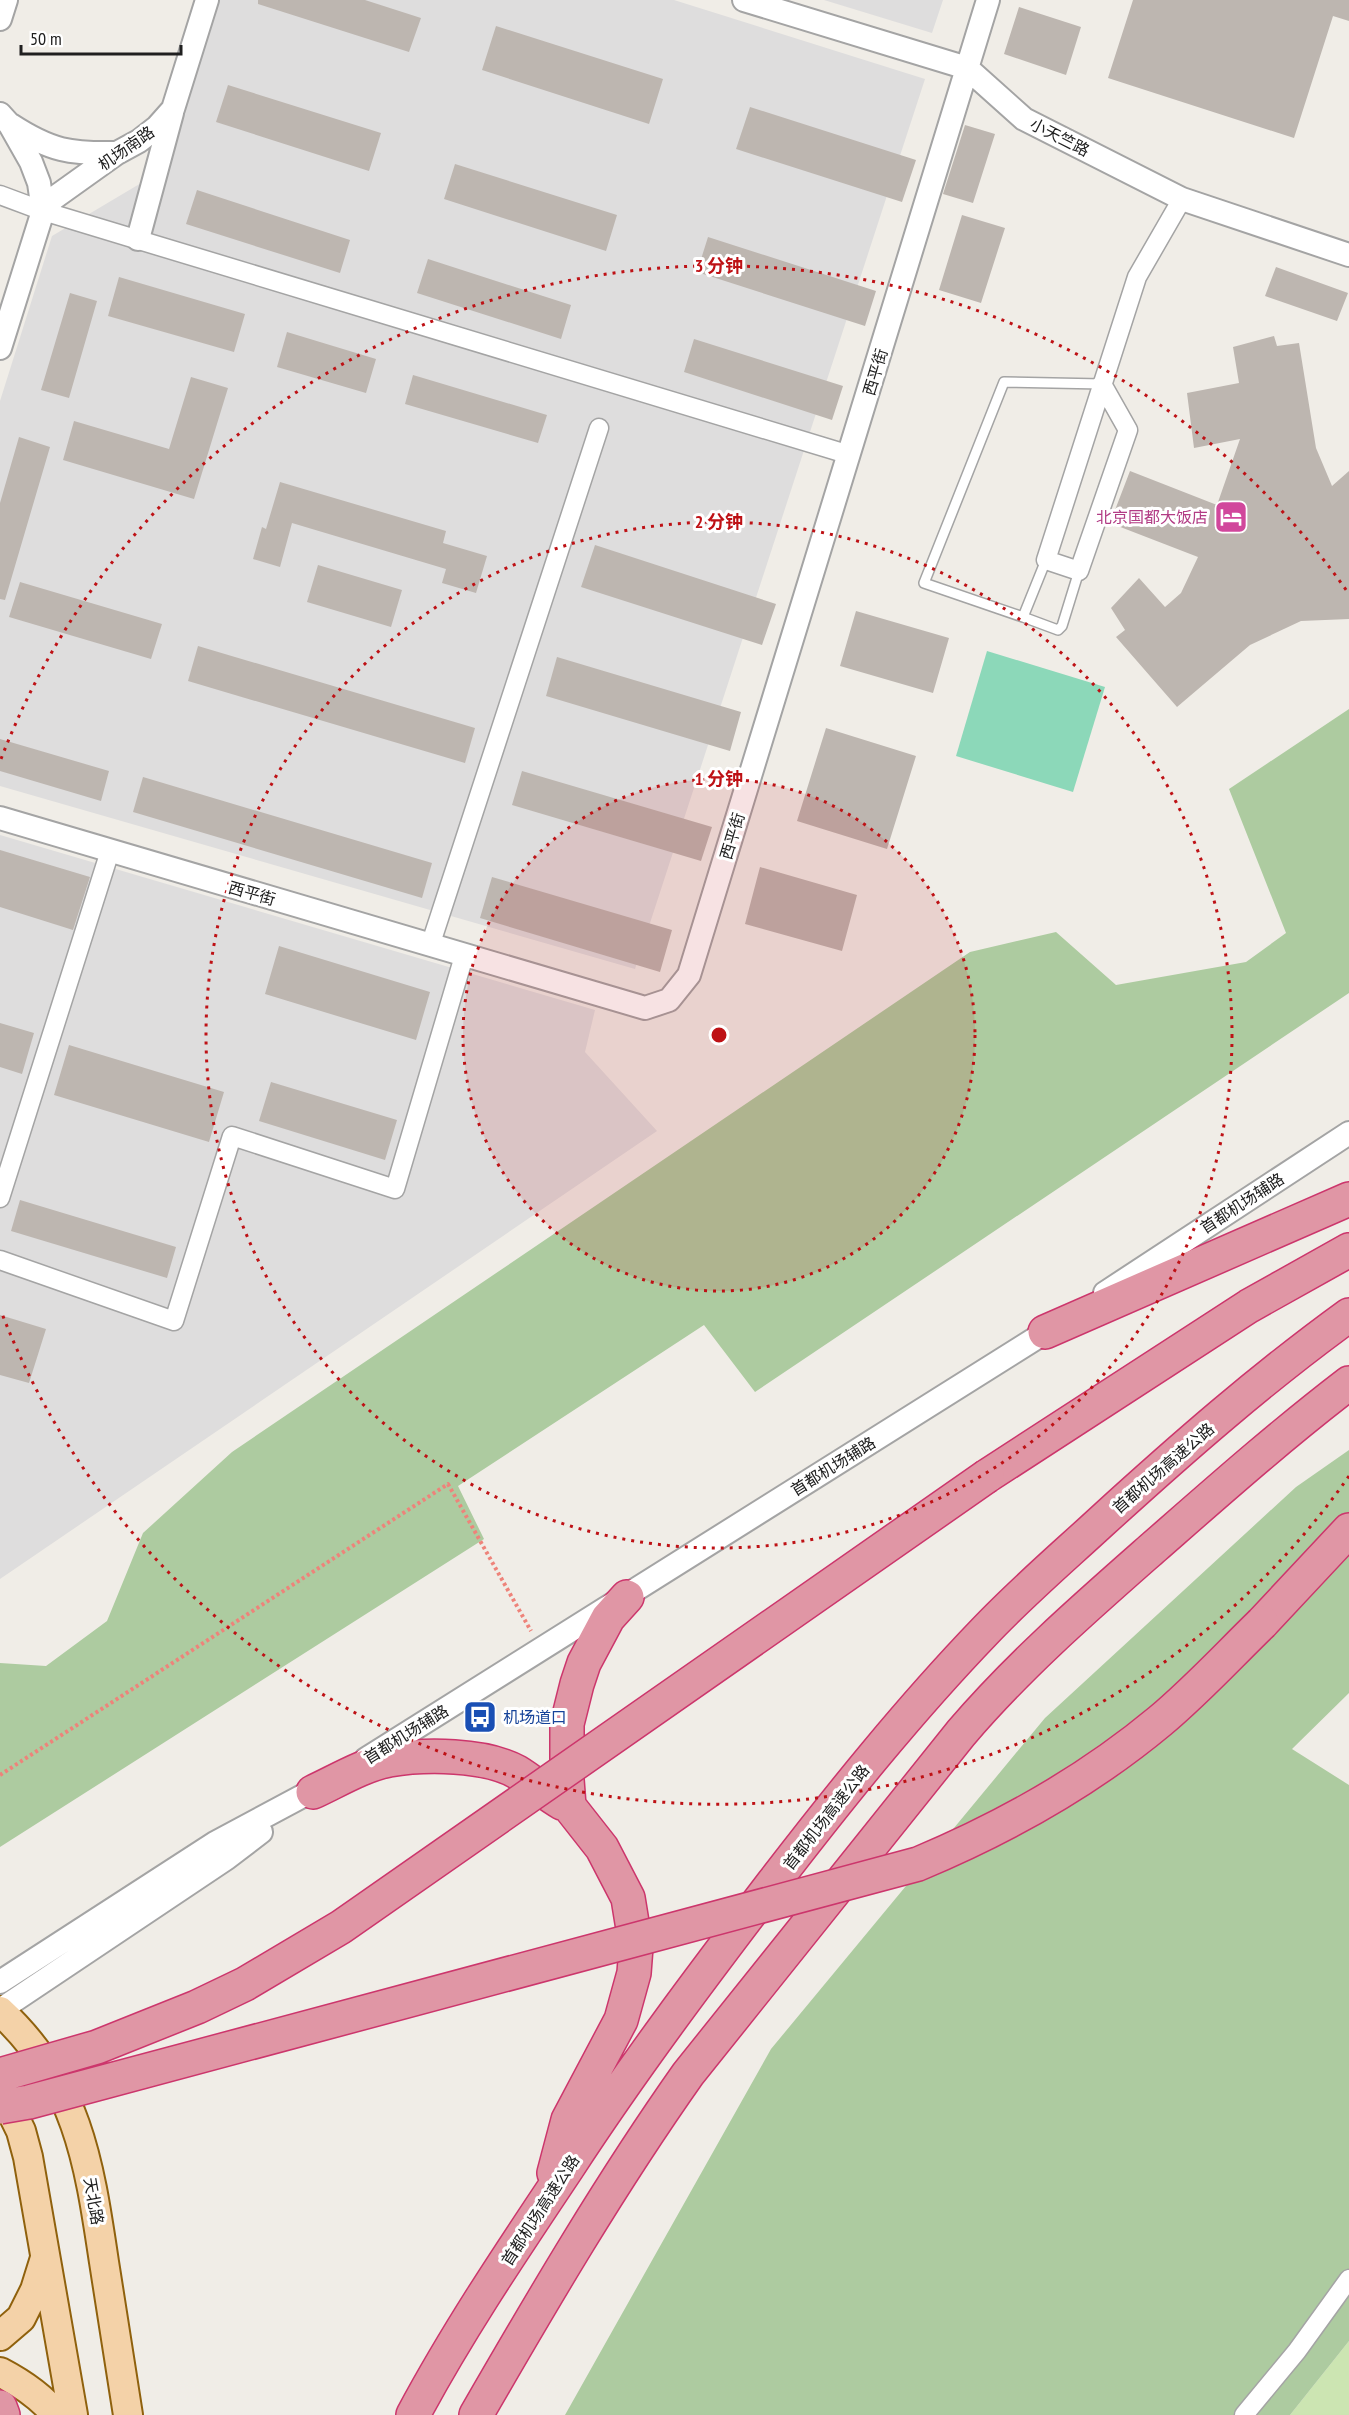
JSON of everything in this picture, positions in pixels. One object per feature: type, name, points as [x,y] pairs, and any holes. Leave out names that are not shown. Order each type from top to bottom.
[{"type":"highway","points":[[1045,1332],[1349,1199]]},
{"type":"highway","points":[[0,2075],[97,2047],[197,2007],[245,1984],[341,1927],[987,1476],[1249,1306],[1349,1250]]},
{"type":"highway","name":"首都机场高速公路","points":[[413,2415],[471,2316],[618,2091],[692,1988],[831,1808],[885,1743],[965,1652],[1017,1600],[1170,1460],[1272,1374],[1349,1315]]},
{"type":"highway","points":[[476,2415],[541,2303],[653,2123],[688,2074],[961,1733],[1005,1683],[1100,1594],[1282,1434],[1349,1383]]},
{"type":"highway","points":[[0,2107],[63,2093],[918,1864],[977,1838],[1050,1798],[1105,1762],[1184,1699],[1262,1623],[1349,1530]]},
{"type":"highway","points":[[569,1806],[567,1724],[576,1684],[584,1663],[608,1618],[627,1597]]},
{"type":"highway","points":[[313,1792],[389,1760],[459,1757],[498,1765],[517,1772],[539,1789],[569,1806],[602,1848],[628,1898],[635,1956],[632,1982],[621,2020],[568,2120],[552,2185],[543,2204]]},
{"type":"highway","points":[[0,2407],[3,2415]]},
{"type":"main road","name":"天北路","points":[[0,2011],[36,2049],[57,2081],[72,2112],[84,2146],[93,2189],[128,2415]]},
{"type":"main road","points":[[0,2088],[21,2131],[46,2256],[73,2415]]},
{"type":"main road","points":[[0,2336],[21,2318],[35,2290],[46,2256]]},
{"type":"main road","points":[[0,2372],[23,2384],[56,2415]]},
{"type":"street","points":[[0,19],[6,0]]},
{"type":"street","name":"机场南路","points":[[0,348],[43,211],[54,198],[157,127],[173,109],[207,0]]},
{"type":"street","name":"小天竺路","points":[[744,0],[967,68],[1024,119],[1182,199],[1349,255]]},
{"type":"street","name":"西平街","points":[[0,818],[645,1008],[669,1000],[689,975],[988,0]]},
{"type":"street","points":[[138,239],[173,109]]},
{"type":"street","points":[[5,119],[45,145],[66,152],[117,153]]},
{"type":"street","name":"机场南路","points":[[5,119],[31,162],[39,183],[43,211]]},
{"type":"street","points":[[0,195],[43,211],[850,455]]},
{"type":"street","points":[[1102,384],[1128,430],[1079,571],[1046,560],[1102,384],[1137,277],[1182,199]]},
{"type":"street","points":[[430,946],[599,428]]},
{"type":"street","points":[[0,1198],[110,851]]},
{"type":"street","points":[[0,1260],[174,1321],[232,1136],[395,1189],[464,956]]},
{"type":"street","name":"首都机场辅路","points":[[0,1982],[215,1843],[313,1792],[627,1597],[1045,1332],[1349,1133]]},
{"type":"street","name":"首都机场辅路","points":[[0,2011],[226,1858],[313,1792]]},
{"type":"street","points":[[1244,2415],[1298,2351],[1349,2279]]},
{"type":"lane","points":[[1079,571],[1062,626],[1058,630],[924,583],[1004,382],[1102,384]]},
{"type":"lane","points":[[1023,617],[1046,560]]},
{"type":"path","points":[[0,1774],[448,1484],[531,1631]]},
{"type":"shaded area","points":[[204,0],[674,0],[925,79],[635,969],[0,786],[0,401],[52,236],[158,173]]},
{"type":"shaded area","points":[[824,0],[943,0],[932,33]]},
{"type":"shaded area","points":[[0,835],[595,1010],[585,1052],[657,1131],[0,1579]]},
{"type":"green space","points":[[987,651],[1105,687],[1073,792],[956,756]]},
{"type":"green space","points":[[1349,709],[1349,993],[755,1392],[704,1325],[458,1486],[484,1539],[0,1847],[0,1663],[46,1666],[107,1621],[143,1533],[232,1452],[970,952],[1056,932],[1116,985],[1246,962],[1286,933],[1229,789]]},
{"type":"green space","points":[[1349,1450],[1349,1693],[1292,1749],[1349,1785],[1349,2341],[1290,2415],[565,2415],[771,2049],[1045,1718],[1296,1487]]},
{"type":"green space","points":[[1349,2341],[1349,2415],[1290,2415]]},
{"type":"building","points":[[258,0],[365,0],[421,18],[409,52],[258,4]]},
{"type":"building","points":[[1133,0],[1349,0],[1349,21],[1333,16],[1294,138],[1108,78]]},
{"type":"building","points":[[1019,7],[1081,27],[1066,75],[1004,54]]},
{"type":"building","points":[[496,26],[663,79],[649,124],[482,70]]},
{"type":"building","points":[[228,85],[381,133],[369,171],[216,122]]},
{"type":"building","points":[[750,107],[916,160],[902,202],[736,149]]},
{"type":"building","points":[[965,125],[995,134],[973,203],[943,194]]},
{"type":"building","points":[[455,164],[617,215],[606,251],[444,199]]},
{"type":"building","points":[[197,190],[350,240],[340,273],[186,224]]},
{"type":"building","points":[[962,215],[1005,228],[981,303],[939,290]]},
{"type":"building","points":[[708,237],[876,291],[865,326],[697,272]]},
{"type":"building","points":[[428,259],[571,305],[561,339],[417,293]]},
{"type":"building","points":[[1276,267],[1348,293],[1337,321],[1265,296]]},
{"type":"building","points":[[119,277],[245,314],[234,352],[108,316]]},
{"type":"building","points":[[70,293],[97,301],[69,398],[41,390]]},
{"type":"building","points":[[287,332],[376,359],[366,393],[277,367]]},
{"type":"building","name":"北京国都大饭店","points":[[1274,336],[1277,346],[1299,343],[1316,448],[1332,486],[1349,471],[1349,619],[1301,621],[1250,645],[1177,707],[1116,637],[1125,630],[1111,608],[1139,578],[1165,607],[1181,593],[1198,557],[1110,523],[1130,471],[1217,505],[1240,439],[1194,448],[1187,393],[1239,383],[1233,347]]},
{"type":"building","points":[[694,339],[843,386],[832,420],[684,372]]},
{"type":"building","points":[[413,375],[547,415],[538,443],[405,404]]},
{"type":"building","points":[[191,377],[228,388],[194,499],[63,460],[74,421],[169,449]]},
{"type":"building","points":[[19,437],[50,447],[5,600],[0,599],[0,503]]},
{"type":"building","points":[[280,482],[446,531],[443,543],[487,556],[476,593],[442,583],[446,569],[292,523],[280,567],[253,559],[262,527],[266,529]]},
{"type":"building","points":[[595,545],[776,604],[762,645],[581,587]]},
{"type":"building","points":[[318,565],[402,590],[391,627],[307,602]]},
{"type":"building","points":[[20,582],[162,624],[151,659],[9,617]]},
{"type":"building","points":[[856,611],[949,638],[933,693],[840,666]]},
{"type":"building","points":[[198,646],[475,728],[465,763],[188,681]]},
{"type":"building","points":[[557,657],[741,712],[730,751],[546,696]]},
{"type":"building","points":[[826,728],[916,756],[887,849],[797,821]]},
{"type":"building","points":[[0,739],[109,771],[101,801],[0,771]]},
{"type":"building","points":[[522,771],[712,827],[701,861],[512,805]]},
{"type":"building","points":[[143,777],[432,863],[422,898],[133,812]]},
{"type":"building","points":[[0,850],[90,877],[73,930],[0,907]]},
{"type":"building","points":[[760,867],[857,895],[842,951],[745,924]]},
{"type":"building","points":[[492,877],[672,930],[660,972],[480,918]]},
{"type":"building","points":[[279,946],[430,992],[416,1040],[265,994]]},
{"type":"building","points":[[0,1023],[34,1033],[22,1074],[0,1067]]},
{"type":"building","points":[[69,1045],[224,1092],[209,1142],[54,1095]]},
{"type":"building","points":[[271,1082],[397,1120],[385,1160],[259,1121]]},
{"type":"building","points":[[20,1200],[176,1247],[167,1278],[11,1231]]},
{"type":"building","points":[[0,1315],[46,1329],[29,1383],[0,1375]]},
{"type":"place","name":"北京国都大饭店","points":[[1231,517]]},
{"type":"place","name":"机场道口","points":[[480,1717]]}]
